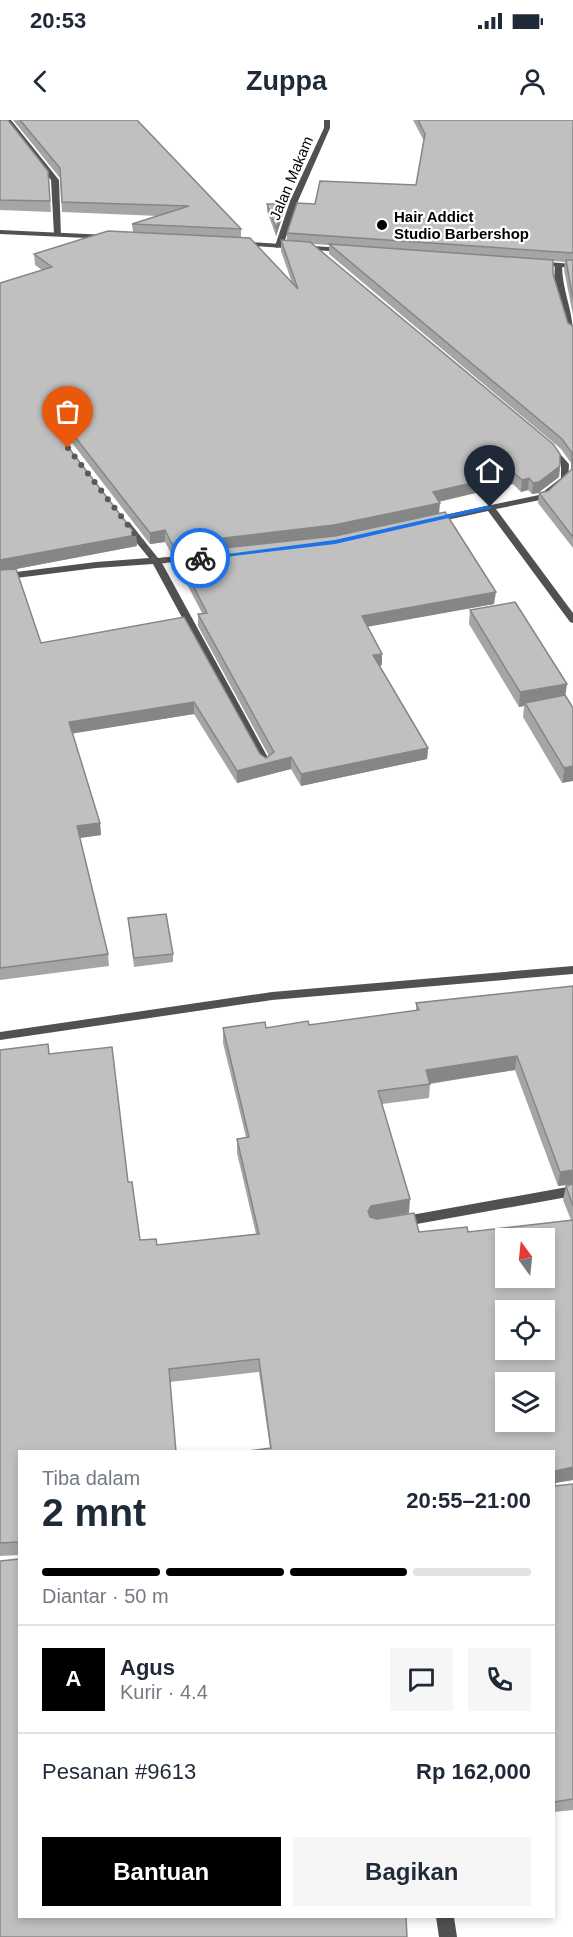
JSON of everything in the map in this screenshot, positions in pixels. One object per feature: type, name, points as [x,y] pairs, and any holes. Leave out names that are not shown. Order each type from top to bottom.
[{"type":"street","name":"Jalan Makam","points":[[279,246],[294,201],[327,128],[327,120]]},
{"type":"street","points":[[5,121],[55,180],[58,234]]},
{"type":"street","points":[[0,232],[115,237]]},
{"type":"street","points":[[228,243],[358,251]]},
{"type":"street","points":[[313,248],[322,256]]},
{"type":"street","points":[[525,262],[573,266]]},
{"type":"street","points":[[558,265],[558,283],[573,332]]},
{"type":"street","points":[[424,522],[542,497],[565,479],[566,464],[538,437]]},
{"type":"street","points":[[490,507],[573,620]]},
{"type":"street","points":[[119,514],[156,561],[267,765]]},
{"type":"street","points":[[0,577],[96,565],[202,557]]},
{"type":"street","points":[[0,1036],[272,996],[573,970]]},
{"type":"street","points":[[387,1224],[573,1191]]},
{"type":"street","points":[[445,1918],[448,1937]]},
{"type":"building","points":[[0,120],[8,120],[48,171],[50,201],[0,200]]},
{"type":"building","points":[[20,120],[137,120],[241,229],[132,224],[189,206],[62,202],[60,168]]},
{"type":"building","points":[[418,120],[573,120],[573,253],[287,233],[297,203],[315,204],[320,181],[416,185],[425,134]]},
{"type":"building","points":[[267,204],[284,204],[276,228]]},
{"type":"building","points":[[108,231],[250,238],[298,289],[281,240],[310,242],[553,444],[560,454],[560,466],[539,482],[533,483],[529,478],[522,480],[514,473],[433,492],[440,503],[334,525],[172,544],[165,530],[150,533],[58,415],[54,413],[48,416],[48,421],[136,535],[0,560],[0,283],[52,267],[34,254]]},
{"type":"building","points":[[329,244],[553,260],[553,274],[568,323],[573,326],[573,537],[539,493],[548,491],[572,469],[572,453],[562,439]]},
{"type":"building","points":[[566,260],[573,260],[573,300]]},
{"type":"building","points":[[445,512],[496,592],[362,616],[382,654],[373,655],[428,748],[301,774],[291,757],[237,771],[194,702],[69,722],[100,823],[77,826],[108,954],[0,968],[0,570],[16,569],[41,643],[184,617],[260,754],[266,758],[274,752],[198,614],[207,613],[177,553],[335,536]]},
{"type":"building","points":[[515,602],[567,684],[520,692],[470,610]]},
{"type":"building","points":[[565,695],[573,708],[573,766],[564,768],[525,703]]},
{"type":"building","points":[[166,914],[173,954],[134,958],[128,918]]},
{"type":"building","points":[[573,986],[573,1170],[560,1172],[517,1056],[426,1070],[430,1084],[378,1091],[410,1199],[371,1206],[368,1211],[370,1217],[377,1219],[414,1213],[419,1232],[467,1227],[468,1232],[495,1229],[495,1288],[555,1288],[555,1228],[503,1228],[573,1220],[573,1467],[555,1471],[555,1450],[256,1450],[271,1448],[259,1359],[169,1369],[176,1450],[18,1450],[18,1542],[0,1543],[0,1050],[48,1044],[49,1054],[112,1047],[128,1182],[132,1182],[140,1240],[156,1239],[157,1245],[259,1234],[237,1139],[249,1137],[223,1028],[265,1022],[266,1028],[308,1021],[309,1025],[419,1010],[416,1003]]},
{"type":"building","points":[[573,1184],[573,1206],[566,1186]]},
{"type":"building","points":[[573,1484],[573,1799],[555,1802],[555,1486]]},
{"type":"building","points":[[18,1559],[18,1918],[406,1918],[407,1937],[0,1937],[0,1561]]},
{"type":"way so far","points":[[68,448],[156,561],[200,558]]},
{"type":"place","name":"Hair Addict Studio Barbershop","points":[[382,225]]},
{"type":"route","points":[[200,558],[335,542],[490,507]]}]
